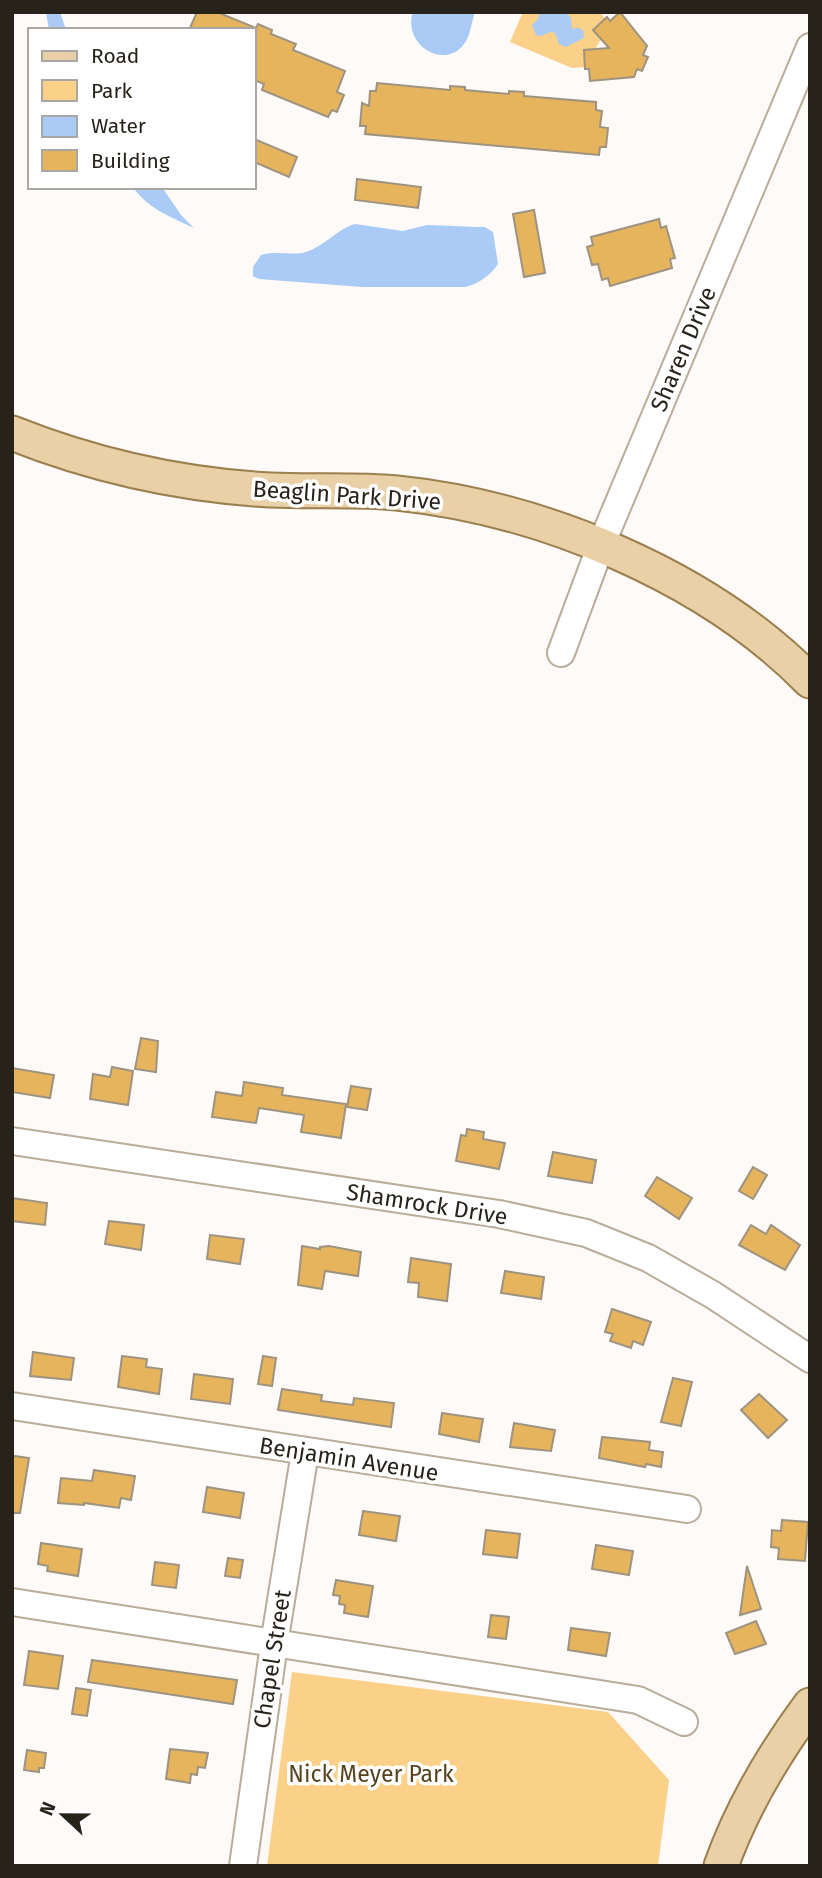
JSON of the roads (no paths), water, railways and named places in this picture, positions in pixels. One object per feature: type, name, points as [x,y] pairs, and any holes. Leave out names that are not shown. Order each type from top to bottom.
[{"type":"main road","name":"Beaglin Park Drive","points":[[12,433],[80,458],[145,474],[242,488],[374,492],[436,498],[522,518],[601,545],[658,572],[717,607],[776,651],[810,681]]},
{"type":"main road","points":[[721,1866],[762,1775],[810,1705]]},
{"type":"street","name":"Sharen Drive","points":[[561,653],[601,545],[810,47]]},
{"type":"street","name":"Shamrock Drive","points":[[12,1141],[499,1214],[586,1233],[659,1264],[722,1301],[810,1359]]},
{"type":"street","name":"Benjamin Avenue","points":[[12,1406],[687,1509]]},
{"type":"street","name":"Chapel Street","points":[[243,1866],[274,1644],[305,1452]]},
{"type":"street","points":[[12,1602],[638,1699],[684,1722]]},
{"type":"water","points":[[46,12],[60,12],[65,28],[49,28]]},
{"type":"water","points":[[413,12],[475,12],[464,44],[456,52],[446,55],[427,50],[419,43],[411,24]]},
{"type":"water","points":[[540,12],[567,13],[571,18],[572,29],[583,30],[584,38],[566,47],[559,44],[553,32],[536,35],[532,25]]},
{"type":"water","points":[[134,189],[163,189],[181,215],[194,228],[153,207]]},
{"type":"water","points":[[355,224],[403,231],[427,225],[485,227],[493,232],[498,264],[484,279],[465,287],[362,287],[259,279],[253,276],[253,267],[261,255],[306,252]]},
{"type":"park label","name":"Nick Meyer Park","points":[[371,1774]]}]
